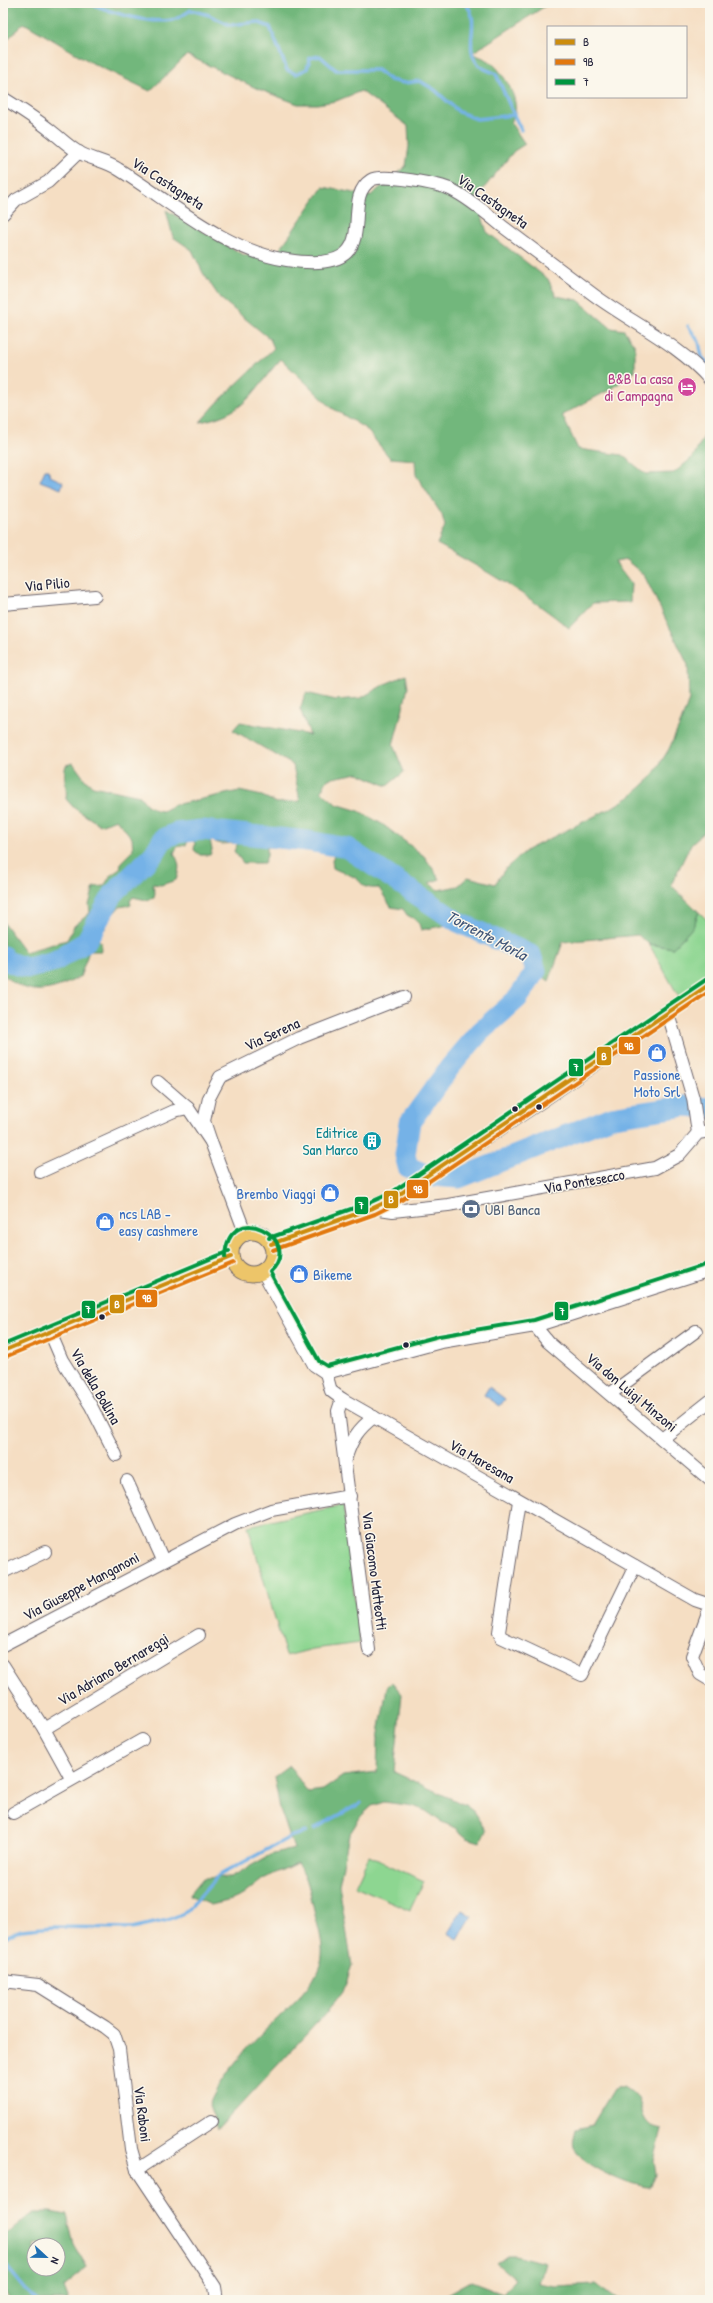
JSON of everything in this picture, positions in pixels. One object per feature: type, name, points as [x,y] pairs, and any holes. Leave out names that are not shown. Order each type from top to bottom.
[{"type":"main road","points":[[271,1244],[373,1208],[412,1187],[538,1103],[710,984]]},
{"type":"main road","points":[[257,1232],[263,1235],[271,1244],[272,1258],[270,1263],[262,1270],[255,1273],[243,1272],[234,1264],[231,1257],[234,1241],[246,1234],[257,1232]]},
{"type":"main road","points":[[3,1351],[231,1257]]},
{"type":"street","name":"Via Castagneta","points":[[3,98],[48,128],[79,152],[116,167],[218,234],[252,251],[271,257],[298,262],[329,261],[347,251],[356,236],[358,227],[359,199],[365,185],[371,180],[385,177],[443,186],[471,202],[596,296],[683,355],[710,380]]},
{"type":"street","points":[[3,214],[16,200],[48,182],[79,152]]},
{"type":"street","name":"Via Pilio","points":[[3,604],[95,596]]},
{"type":"street","name":"Via Serena","points":[[211,1142],[204,1121],[209,1098],[220,1077],[299,1038],[404,997]]},
{"type":"street","points":[[668,1013],[697,1116],[704,1132]]},
{"type":"street","points":[[158,1082],[188,1108],[211,1142],[246,1234]]},
{"type":"street","points":[[40,1172],[174,1111],[188,1108]]},
{"type":"street","name":"Via Pontesecco","points":[[373,1208],[393,1212],[448,1205],[656,1168],[679,1155],[704,1132]]},
{"type":"street","points":[[262,1270],[314,1365],[326,1373],[441,1342],[535,1326],[710,1270]]},
{"type":"street","name":"Via don Luigi Minzoni","points":[[535,1326],[548,1342],[710,1480]]},
{"type":"street","points":[[610,1394],[696,1331]]},
{"type":"street","name":"Via della Bollina","points":[[50,1332],[62,1360],[91,1406],[116,1455]]},
{"type":"street","name":"Via Maresana","points":[[326,1373],[331,1392],[342,1399],[519,1501],[695,1600],[710,1606]]},
{"type":"street","name":"Via Giacomo Matteotti","points":[[342,1399],[338,1410],[369,1650]]},
{"type":"street","points":[[662,1439],[710,1401]]},
{"type":"street","name":"Via Giacomo Matteotti","points":[[359,1428],[361,1410]]},
{"type":"street","name":"Via Giacomo Matteotti","points":[[345,1460],[351,1441],[359,1428],[374,1417]]},
{"type":"street","points":[[127,1481],[158,1562]]},
{"type":"street","name":"Via Giacomo Matteotti","points":[[158,1562],[234,1524],[271,1510],[350,1496]]},
{"type":"street","points":[[519,1501],[499,1632],[501,1637],[582,1675],[635,1566]]},
{"type":"street","points":[[3,1572],[45,1552]]},
{"type":"street","name":"Via Giuseppe Manganoni","points":[[3,1645],[158,1562]]},
{"type":"street","points":[[710,1606],[692,1656],[700,1674],[710,1680]]},
{"type":"street","name":"Via Adriano Bernareggi","points":[[44,1729],[199,1635]]},
{"type":"street","points":[[3,1665],[44,1729],[71,1778]]},
{"type":"street","points":[[13,1813],[71,1778],[80,1776],[142,1740]]},
{"type":"street","name":"Via Raboni","points":[[3,1981],[38,1986],[114,2034],[119,2049],[131,2149],[137,2170],[215,2287],[217,2300]]},
{"type":"street","points":[[137,2170],[212,2121]]},
{"type":"green space","points":[[3,3],[108,3],[116,7],[143,3],[550,3],[472,53],[492,63],[504,77],[512,92],[516,108],[514,116],[510,122],[525,144],[514,151],[476,198],[487,232],[548,279],[556,296],[578,300],[611,328],[624,330],[635,346],[635,371],[613,388],[562,415],[578,449],[622,455],[646,474],[674,473],[693,457],[710,425],[710,826],[691,844],[671,885],[699,912],[693,927],[673,948],[649,944],[638,935],[563,942],[549,981],[540,974],[538,950],[447,925],[421,930],[418,921],[407,915],[403,909],[391,907],[379,888],[366,887],[354,877],[333,868],[332,860],[334,855],[328,850],[315,845],[292,842],[280,847],[267,847],[267,856],[264,863],[243,863],[234,851],[238,843],[221,844],[210,840],[212,850],[210,855],[200,855],[194,850],[195,843],[190,838],[186,845],[177,847],[174,853],[179,866],[176,880],[161,885],[152,884],[155,892],[154,898],[146,900],[133,897],[130,901],[131,905],[119,907],[114,913],[105,919],[106,928],[94,933],[101,943],[101,951],[89,951],[80,977],[59,986],[40,990],[22,987],[12,982],[3,974],[3,922],[25,952],[67,940],[74,926],[90,913],[89,905],[94,887],[104,886],[111,875],[120,869],[121,862],[133,850],[132,838],[116,819],[100,825],[74,808],[66,799],[66,765],[73,763],[86,781],[93,786],[140,796],[146,804],[155,810],[162,811],[174,805],[239,791],[262,796],[277,803],[300,801],[293,765],[233,730],[240,722],[310,735],[300,709],[306,693],[336,700],[361,698],[385,684],[406,675],[408,687],[393,745],[404,772],[387,786],[358,773],[328,779],[321,791],[336,804],[359,811],[382,824],[424,856],[440,879],[429,883],[438,890],[458,886],[468,877],[495,884],[505,869],[527,850],[611,808],[631,796],[651,778],[669,749],[689,700],[688,665],[644,575],[626,560],[615,562],[631,583],[630,602],[593,603],[569,628],[537,604],[505,583],[437,544],[445,526],[442,515],[416,475],[415,460],[390,458],[366,429],[332,408],[281,359],[248,399],[239,406],[229,413],[200,422],[219,401],[274,348],[270,339],[220,298],[203,273],[192,250],[173,237],[166,210],[244,255],[278,252],[323,187],[370,196],[406,166],[409,146],[408,126],[361,91],[336,101],[317,104],[298,104],[258,89],[187,55],[150,91],[94,64],[24,23],[3,44]]},
{"type":"green space","points":[[699,912],[710,923],[710,976],[679,997],[649,944],[673,948],[693,927]]},
{"type":"green space","points":[[343,1505],[360,1643],[313,1649],[286,1656],[248,1526]]},
{"type":"green space","points":[[392,1682],[402,1694],[394,1772],[465,1805],[473,1811],[486,1831],[480,1842],[467,1838],[455,1828],[440,1821],[426,1811],[413,1806],[384,1802],[372,1806],[361,1816],[349,1835],[339,1885],[352,1966],[343,1991],[327,2012],[218,2129],[209,2105],[215,2093],[238,2059],[257,2038],[308,1988],[320,1965],[322,1958],[322,1945],[308,1886],[304,1874],[297,1863],[263,1879],[243,1895],[232,1900],[211,1905],[189,1895],[203,1878],[231,1877],[270,1855],[294,1849],[280,1809],[274,1777],[289,1766],[308,1792],[323,1790],[343,1776],[377,1772],[378,1739],[387,1687]]},
{"type":"green space","points":[[369,1856],[424,1881],[410,1910],[355,1886]]},
{"type":"green space","points":[[624,2086],[636,2096],[643,2116],[650,2125],[662,2129],[654,2161],[656,2175],[650,2187],[620,2179],[595,2167],[578,2153],[573,2145],[576,2129],[592,2125],[614,2089]]},
{"type":"green space","points":[[33,2212],[50,2212],[67,2215],[74,2245],[87,2267],[63,2287],[68,2300],[10,2300],[3,2289],[3,2238]]},
{"type":"green space","points":[[507,2255],[515,2255],[545,2263],[539,2283],[555,2286],[595,2284],[615,2298],[625,2300],[437,2300],[471,2281],[503,2293],[515,2279],[496,2263]]},
{"type":"water","points":[[45,470],[48,470],[50,476],[63,482],[61,489],[40,481]]},
{"type":"water","points":[[489,1387],[505,1399],[500,1406],[484,1395]]},
{"type":"water","points":[[462,1910],[472,1916],[458,1939],[448,1933]]},
{"type":"waterway","points":[[90,3],[119,14],[141,19],[162,21],[172,20],[191,10],[209,15],[230,25],[257,22],[270,27],[287,70],[296,74],[307,69],[310,58],[320,56],[336,70],[377,70],[390,80],[404,83],[420,81],[435,90],[459,112],[477,119],[514,115],[521,130]]},
{"type":"waterway","points":[[465,3],[470,10],[472,18],[473,26],[471,42],[474,58],[484,69],[496,74],[514,115]]},
{"type":"waterway","points":[[688,326],[699,342],[702,357],[710,366]]},
{"type":"waterway","name":"Torrente Morla","points":[[3,956],[5,960],[29,968],[55,961],[85,943],[114,893],[154,854],[163,839],[176,833],[202,830],[308,841],[347,848],[458,922],[531,955],[536,971],[518,998],[480,1032],[450,1067],[410,1122],[405,1155],[408,1167],[431,1176],[459,1178],[612,1117],[685,1106],[710,1108]]},
{"type":"waterway","points":[[314,1829],[361,1803]]},
{"type":"waterway","points":[[3,1938],[21,1930],[53,1927],[132,1928],[168,1920],[186,1912],[218,1876],[292,1836],[306,1832]]},
{"type":"waterway","points":[[3,2262],[26,2290],[37,2300]]},
{"type":"transit line","name":"7","points":[[269,1238],[371,1202],[391,1193],[707,979]]},
{"type":"transit line","name":"B","points":[[271,1244],[373,1208],[394,1198],[710,984]]},
{"type":"transit line","name":"9B","points":[[273,1250],[375,1214],[397,1203],[710,991]]},
{"type":"transit line","name":"7","points":[[225,1257],[229,1239],[238,1229],[250,1226],[262,1229],[272,1237],[279,1247],[279,1259],[270,1272],[319,1361],[327,1366],[439,1336],[534,1320],[708,1264]]},
{"type":"transit line","name":"7","points":[[3,1345],[229,1251]]},
{"type":"transit line","name":"B","points":[[3,1351],[231,1257]]},
{"type":"transit line","name":"9B","points":[[5,1357],[233,1263]]},
{"type":"place","name":"B&B La casa di Campagna","points":[[687,387]]},
{"type":"place","name":"Passione Moto Srl","points":[[657,1053]]},
{"type":"place","name":"Editrice San Marco","points":[[372,1141]]},
{"type":"place","name":"Brembo Viaggi","points":[[330,1193]]},
{"type":"place","name":"UBI Banca","points":[[471,1209]]},
{"type":"place","name":"ncs LAB - easy cashmere","points":[[105,1222]]},
{"type":"place","name":"Bikeme","points":[[299,1274]]}]
